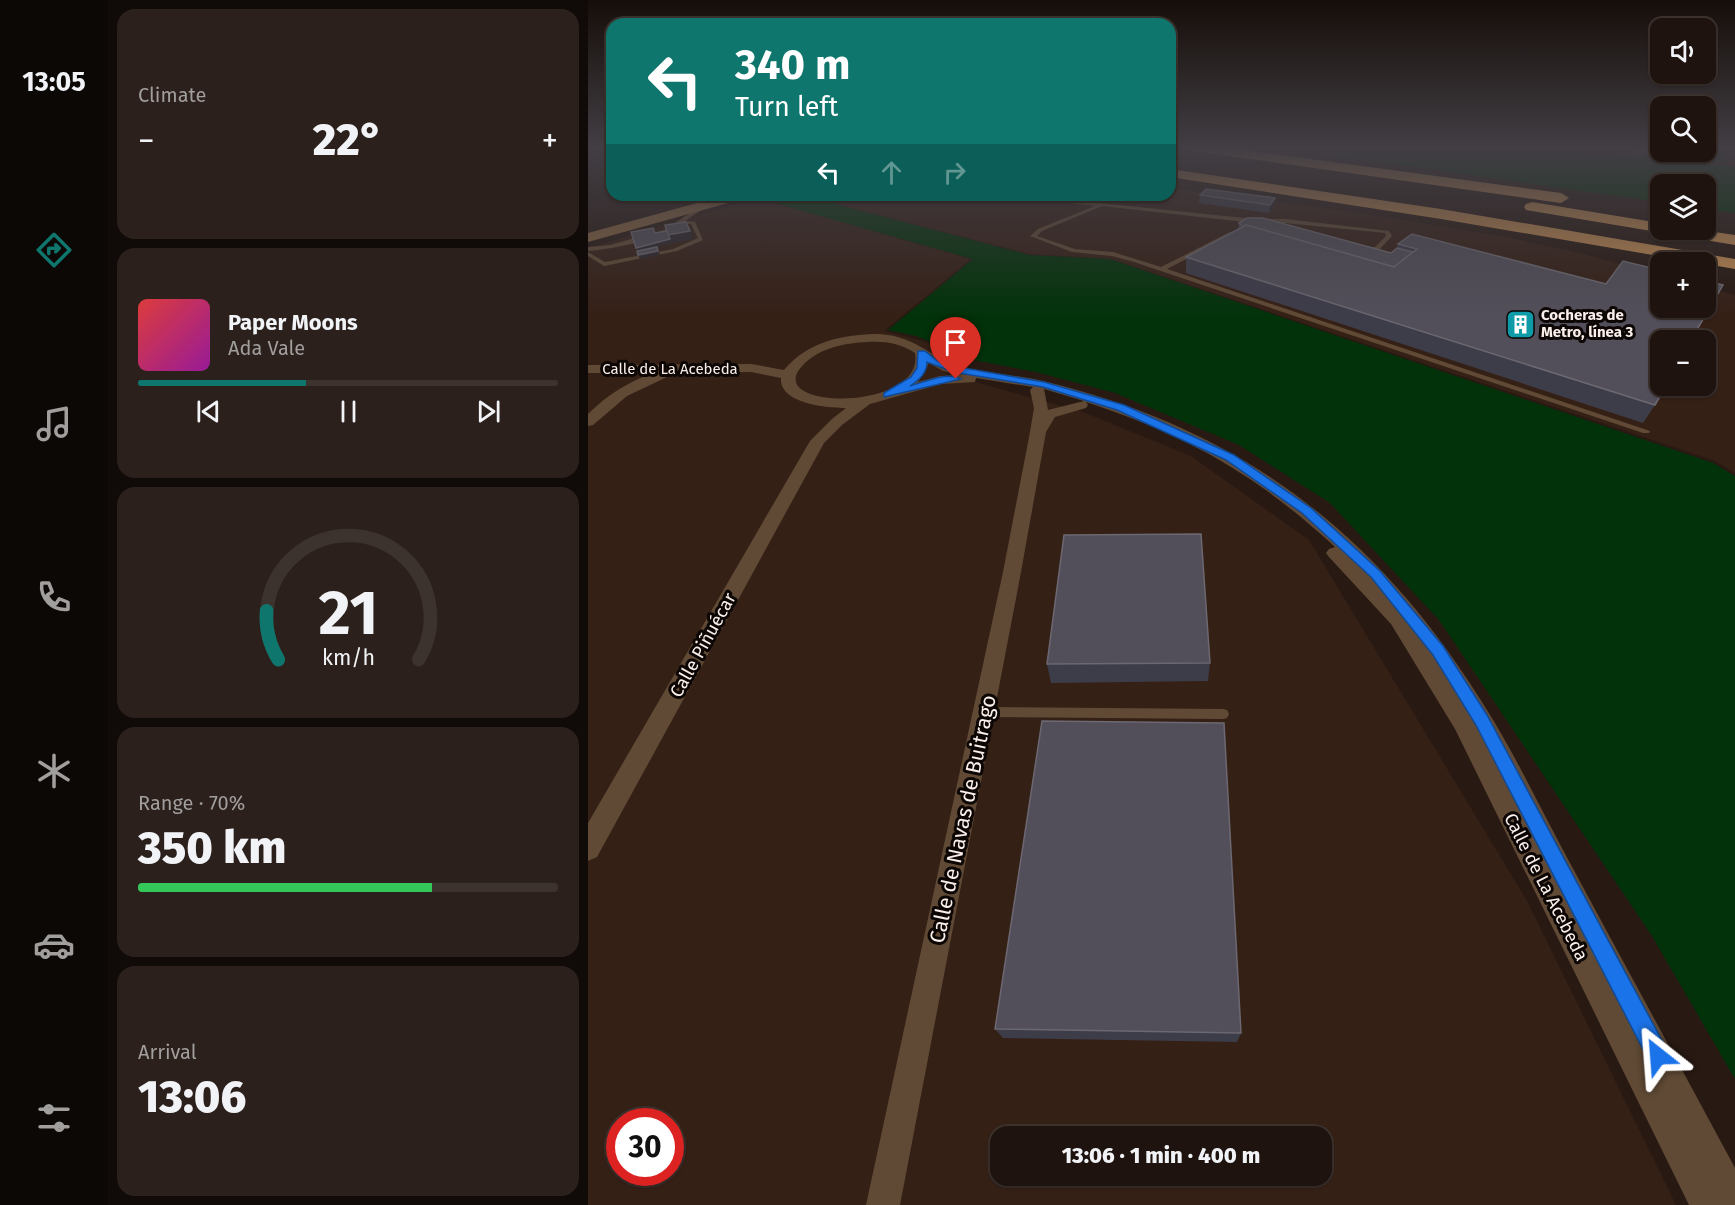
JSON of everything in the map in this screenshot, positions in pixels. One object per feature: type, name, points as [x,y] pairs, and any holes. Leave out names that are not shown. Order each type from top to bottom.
[{"type":"highway","points":[[1363,203],[1735,263]]},
{"type":"highway","points":[[1400,203],[1735,263]]},
{"type":"highway","points":[[1448,203],[1735,250]]},
{"type":"highway","points":[[1508,203],[1650,226]]},
{"type":"highway","points":[[1593,203],[1650,212]]},
{"type":"highway","points":[[1716,222],[1735,225]]},
{"type":"highway","points":[[1716,237],[1735,240]]},
{"type":"highway","points":[[1624,246],[1650,252]]},
{"type":"highway","points":[[1716,270],[1735,275]]},
{"type":"main road","points":[[588,232],[700,203]]},
{"type":"main road","points":[[588,238],[703,203]]},
{"type":"street","name":"Calle de La Acebeda","points":[[751,369],[844,341],[879,337],[906,342],[934,363],[957,370],[1044,385],[1120,407],[1230,458],[1306,511],[1376,574],[1438,651],[1482,720],[1735,1203]]},
{"type":"street","points":[[813,352],[794,367],[788,375],[789,387],[797,395],[818,404],[818,426]]},
{"type":"street","points":[[807,400],[824,404],[866,401],[887,395],[914,379],[922,369],[922,353]]},
{"type":"street","points":[[588,422],[608,402],[632,385],[679,368]]},
{"type":"street","name":"Calle de La Acebeda","points":[[588,369],[751,369],[788,375]]},
{"type":"street","points":[[603,369],[617,381],[608,402]]},
{"type":"street","name":"Calle de La Acebeda","points":[[887,395],[940,380],[973,378],[1037,390],[1081,405],[1111,412],[1159,431],[1298,514],[1398,619],[1463,722],[1707,1205]]},
{"type":"street","name":"Calle de Navas de Buitrago","points":[[883,1205],[986,712],[1038,432],[1041,408],[1037,390]]},
{"type":"street","name":"Calle Piñuécar","points":[[588,848],[818,426],[837,422],[866,401]]},
{"type":"street","points":[[1038,432],[1050,414],[1081,405]]},
{"type":"lane","points":[[588,249],[610,247],[666,231],[709,203]]},
{"type":"lane","points":[[1085,203],[1254,221],[1285,221],[1387,232],[1389,236],[1377,249],[1355,246]]},
{"type":"lane","points":[[1101,205],[1040,230],[1033,236],[1074,251],[1113,254],[1646,431]]},
{"type":"lane","points":[[1161,270],[1254,221],[1288,230]]},
{"type":"lane","points":[[588,254],[604,264],[675,250],[701,239],[693,223],[683,222]]},
{"type":"lane","points":[[986,712],[1223,714]]},
{"type":"shaded area","points":[[739,203],[775,203],[971,259],[884,331],[927,342],[975,382],[1083,412],[1191,456],[1309,540],[1527,901],[1676,1205],[588,1205],[588,248]]},
{"type":"shaded area","points":[[1288,203],[1506,237],[1580,253],[1650,272],[1650,318],[1716,318],[1716,290],[1735,295],[1735,473],[1715,461],[1111,259],[1030,254],[836,204]]},
{"type":"green space","points":[[775,203],[836,203],[1029,255],[1110,259],[1713,463],[1735,476],[1735,1079],[1652,936],[1439,620],[1330,503],[1239,445],[1115,393],[1036,372],[947,355],[948,349],[916,336],[888,330],[973,259]]},
{"type":"green space","points":[[1716,203],[1735,203],[1735,213],[1716,210]]},
{"type":"building","points":[[1247,218],[1263,218],[1391,253],[1397,248],[1413,252],[1394,267],[1246,225],[1243,227],[1239,223]]},
{"type":"building","points":[[686,222],[690,231],[668,235],[665,225]]},
{"type":"building","name":"Cocheras de Metro, línea 3","points":[[1246,225],[1394,267],[1417,249],[1398,244],[1412,234],[1606,284],[1623,261],[1650,268],[1650,318],[1704,318],[1697,330],[1650,330],[1650,396],[1660,396],[1655,405],[1186,257]]},
{"type":"building","points":[[653,228],[655,233],[667,231],[670,239],[636,248],[631,232]]},
{"type":"building","points":[[657,247],[658,251],[638,255],[637,251]]},
{"type":"building","name":"Cocheras de Metro, línea 3","points":[[1716,283],[1723,285],[1716,297]]},
{"type":"building","points":[[1201,534],[1210,663],[1047,664],[1064,535]]},
{"type":"building","points":[[1042,721],[1224,723],[1241,1033],[995,1029]]},
{"type":"place","name":"Cocheras de Metro, línea 3","points":[[1520,324]]},
{"type":"route","points":[[956,379],[940,380],[887,395],[914,379],[922,369],[922,353],[934,363],[957,370],[1044,385],[1120,407],[1230,458],[1306,511],[1376,574],[1438,651],[1482,720],[1658,1056]]}]
